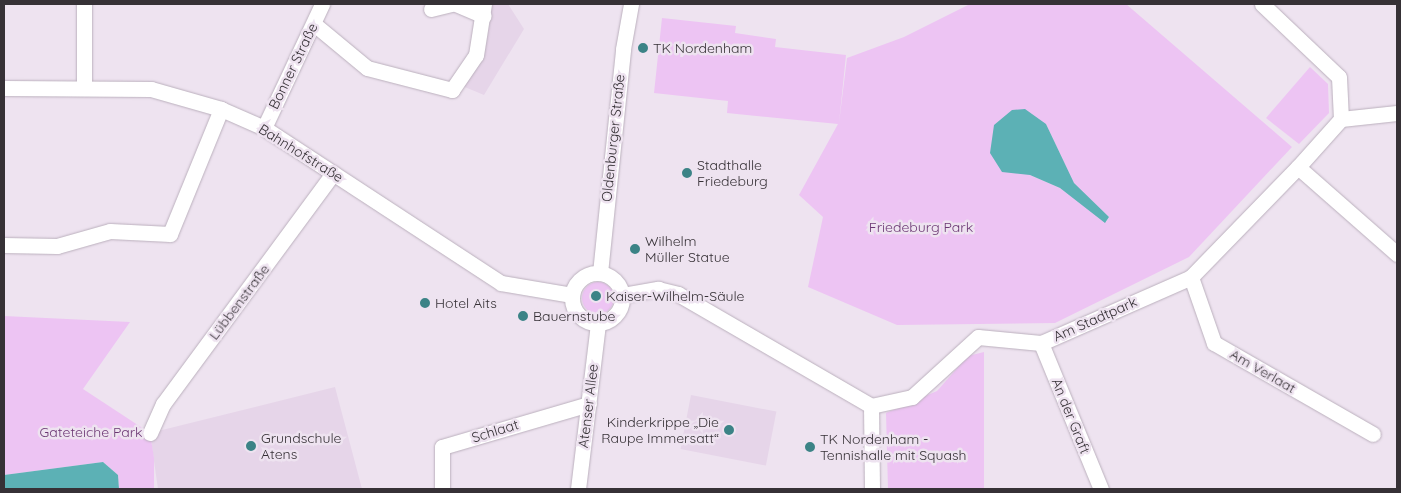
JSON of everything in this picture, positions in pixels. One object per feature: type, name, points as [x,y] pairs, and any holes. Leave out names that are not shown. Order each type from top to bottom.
[{"type":"street","points":[[84,4],[84,88]]},
{"type":"street","name":"Bonner Straße","points":[[264,128],[322,4]]},
{"type":"street","points":[[431,9],[450,4]]},
{"type":"street","points":[[314,24],[367,68],[452,90],[476,55],[484,10],[456,4]]},
{"type":"street","name":"Oldenburger Straße","points":[[600,273],[623,49],[630,4]]},
{"type":"street","points":[[1262,4],[1339,77],[1341,119],[1397,113]]},
{"type":"street","name":"Bahnhofstraße","points":[[4,88],[151,89],[221,109],[264,128],[501,283],[540,292],[572,295]]},
{"type":"street","points":[[4,245],[57,246],[110,231],[170,234],[221,109]]},
{"type":"street","name":"Am Stadtpark","points":[[871,406],[912,397],[978,337],[1041,343],[1191,276],[1298,167],[1341,119]]},
{"type":"street","points":[[1298,167],[1397,254]]},
{"type":"street","name":"Lübbenstraße","points":[[150,433],[162,404],[333,173]]},
{"type":"street","points":[[600,273],[615,280],[623,295],[622,306],[616,316],[598,323],[580,317],[573,303],[572,295],[582,278],[600,273]]},
{"type":"street","name":"Am Verlaat","points":[[1191,276],[1214,343],[1373,434]]},
{"type":"street","points":[[623,295],[658,289],[678,294],[871,406],[872,489]]},
{"type":"street","name":"Atenser Allee","points":[[578,489],[598,323]]},
{"type":"street","name":"An der Graft","points":[[1041,343],[1101,489]]},
{"type":"street","name":"Schlaat","points":[[442,489],[442,447],[589,404]]},
{"type":"shaded area","points":[[495,4],[508,4],[524,29],[484,95],[460,85],[488,35],[490,7]]},
{"type":"shaded area","name":"Grundschule Atens","points":[[335,387],[362,489],[158,489],[150,433]]},
{"type":"shaded area","name":"Kinderkrippe „Die Raupe Immersatt“","points":[[691,395],[776,412],[766,466],[681,449]]},
{"type":"green space","name":"Friedeburg Park","points":[[970,4],[1126,4],[1292,147],[1189,257],[1055,323],[897,325],[808,287],[823,217],[799,195],[838,124],[727,113],[728,101],[654,93],[662,18],[736,26],[735,33],[776,39],[775,47],[846,55],[839,123],[847,58],[904,37]],"holes":[[[1046,124],[1074,184],[1109,217],[1106,222],[1060,188],[1030,175]]]},
{"type":"green space","points":[[1310,67],[1328,84],[1329,113],[1299,144],[1266,118]]},
{"type":"green space","points":[[598,282],[604,283],[609,287],[613,292],[613,304],[609,309],[604,313],[598,314],[592,313],[587,309],[583,304],[582,298],[583,292],[587,287],[592,283]]},
{"type":"green space","name":"Gateteiche Park","points":[[4,316],[130,322],[83,389],[150,433],[154,458],[154,489],[119,489],[118,475],[103,462],[4,475]]},
{"type":"green space","points":[[984,352],[984,489],[888,489],[886,413],[937,391],[968,356]]},
{"type":"water","points":[[1025,109],[1046,124],[1074,183],[1109,217],[1105,223],[1060,188],[1030,175],[1002,172],[990,153],[994,125],[1012,110]]},
{"type":"water","points":[[103,462],[118,475],[119,489],[4,489],[4,475]]},
{"type":"place","name":"TK Nordenham","points":[[643,48]]},
{"type":"place","name":"Stadthalle Friedeburg","points":[[687,173]]},
{"type":"place","name":"Wilhelm Müller Statue","points":[[635,249]]},
{"type":"place","name":"Kaiser-Wilhelm-Säule","points":[[596,296]]},
{"type":"place","name":"Hotel Aits","points":[[425,303]]},
{"type":"place","name":"Bauernstube","points":[[523,316]]},
{"type":"place","name":"Kinderkrippe „Die Raupe Immersatt“","points":[[729,430]]},
{"type":"place","name":"Grundschule Atens","points":[[251,446]]},
{"type":"place","name":"TK Nordenham - Tennishalle mit Squash","points":[[810,447]]}]
